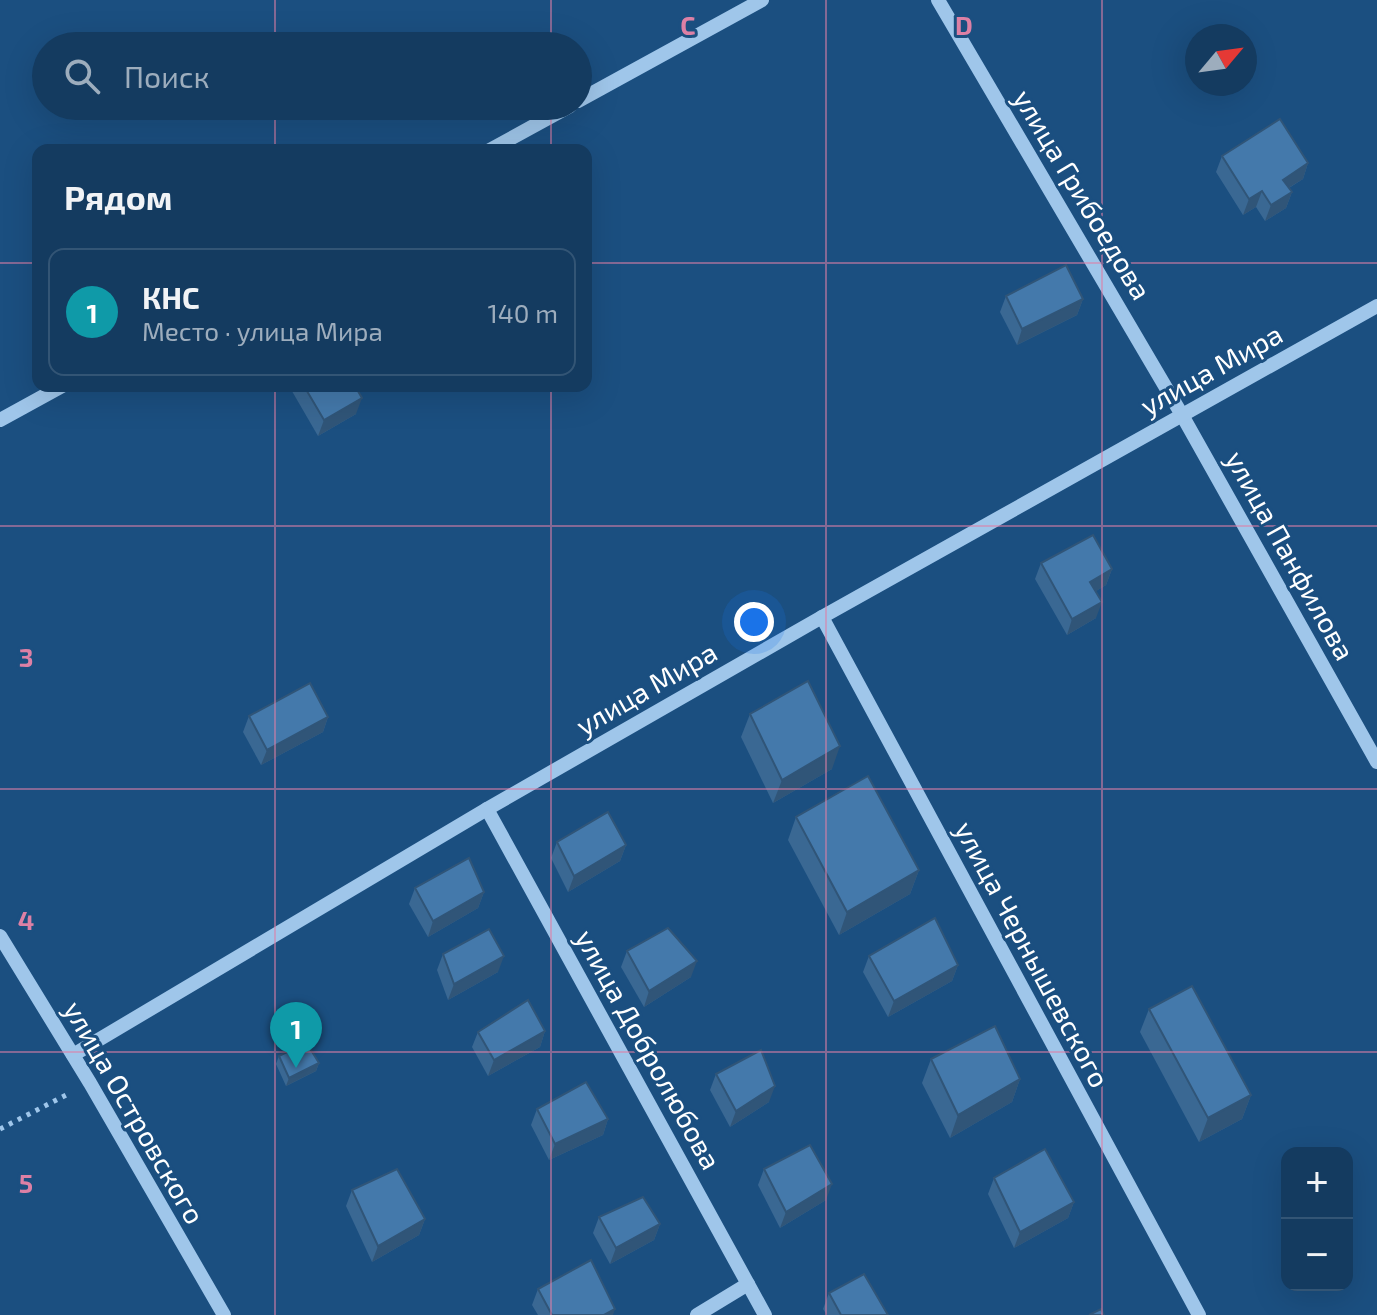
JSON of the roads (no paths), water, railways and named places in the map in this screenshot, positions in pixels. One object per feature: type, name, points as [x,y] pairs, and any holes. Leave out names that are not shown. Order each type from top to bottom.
[{"type":"street","points":[[592,93],[762,0]]},
{"type":"street","name":"улица Грибоедова","points":[[938,0],[1182,415]]},
{"type":"street","points":[[501,144],[545,120]]},
{"type":"street","name":"улица Мира","points":[[73,1055],[487,809],[1377,306]]},
{"type":"street","points":[[0,420],[51,392]]},
{"type":"street","name":"улица Панфилова","points":[[1182,415],[1377,762]]},
{"type":"street","name":"улица Чернышевского","points":[[822,617],[1199,1315]]},
{"type":"street","name":"улица Добролюбова","points":[[487,809],[765,1315]]},
{"type":"street","name":"улица Островского","points":[[0,936],[90,1083],[224,1315]]},
{"type":"street","points":[[697,1315],[748,1284]]},
{"type":"place","name":"КНС","points":[[296,1068]]}]
